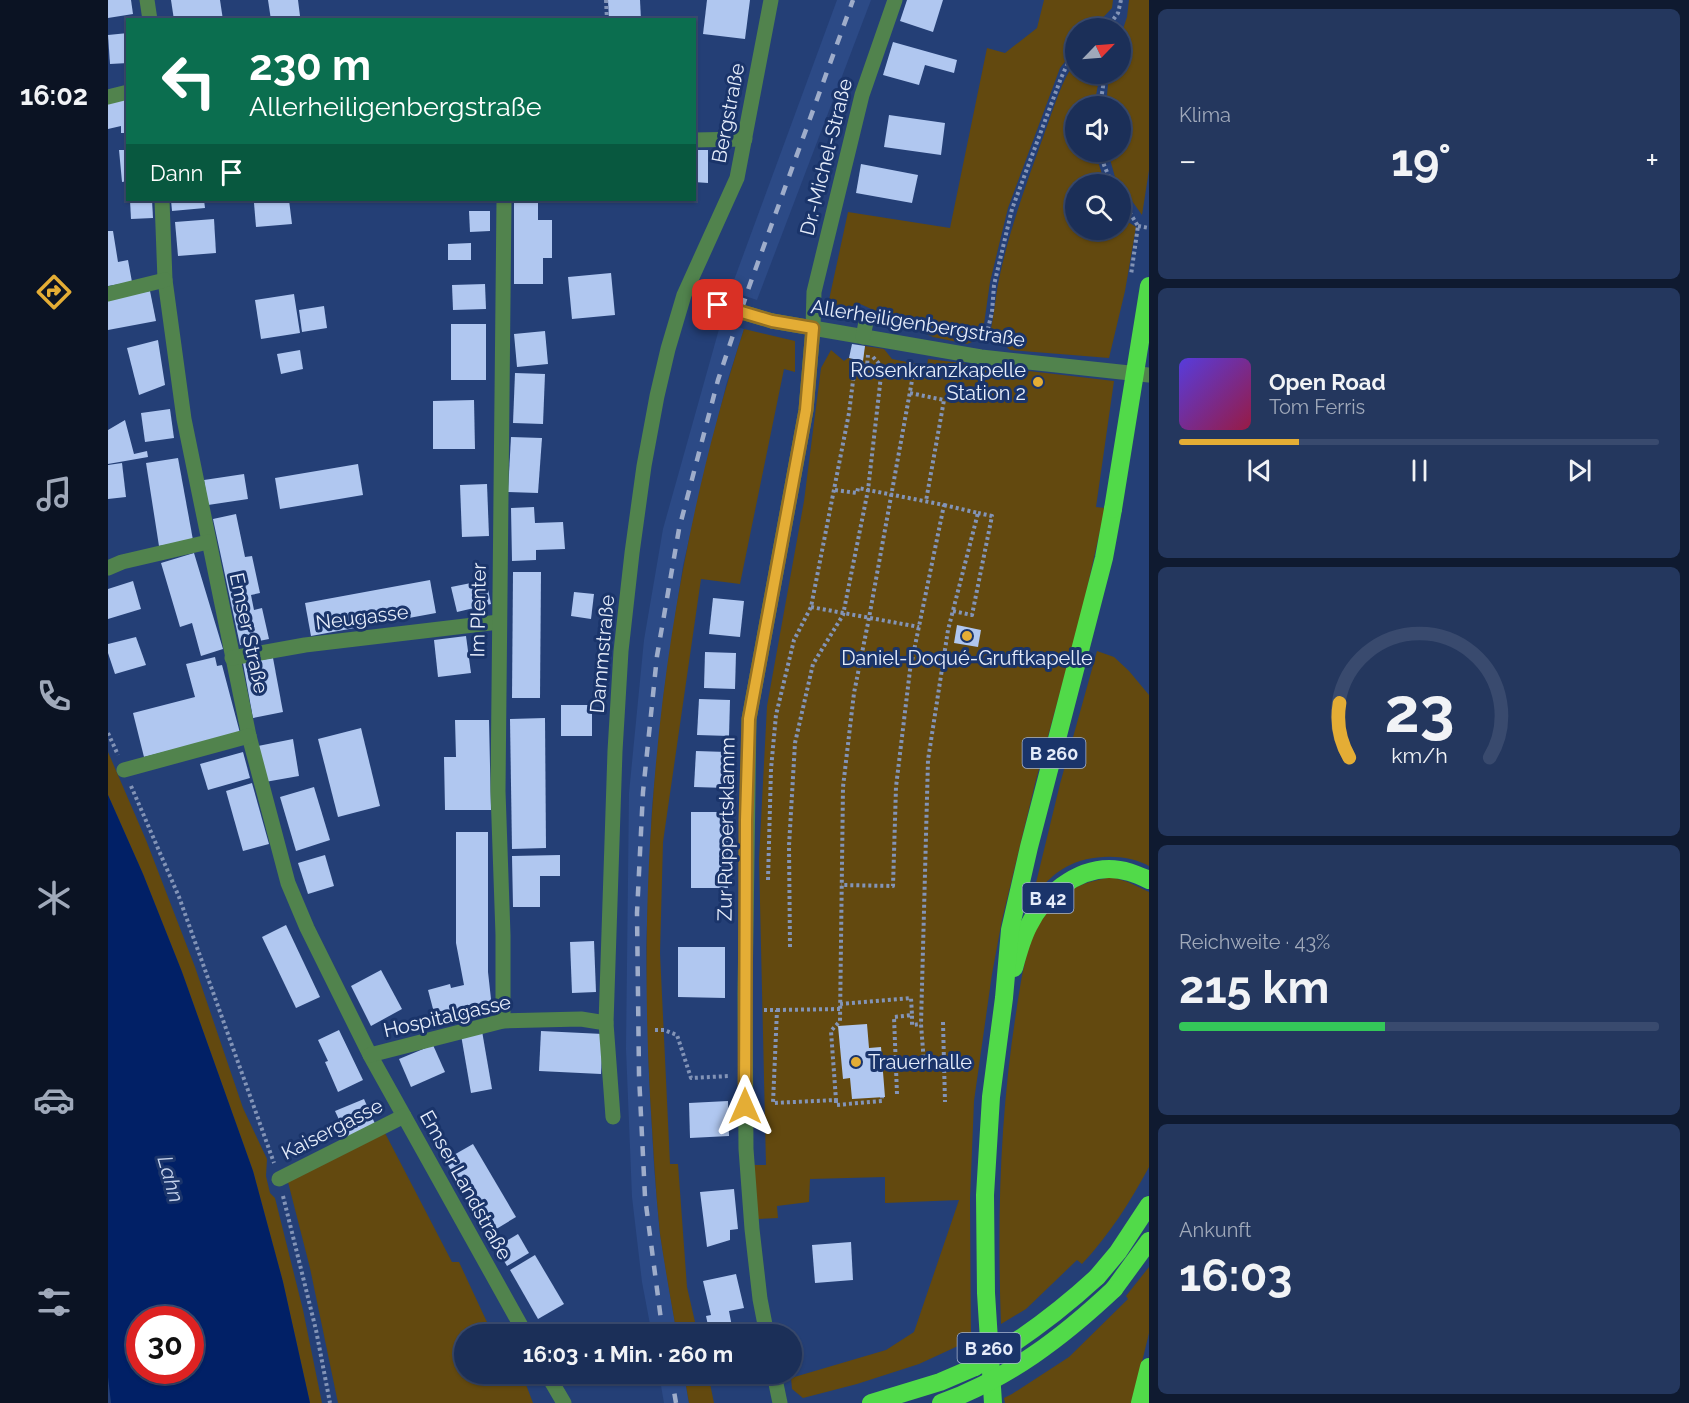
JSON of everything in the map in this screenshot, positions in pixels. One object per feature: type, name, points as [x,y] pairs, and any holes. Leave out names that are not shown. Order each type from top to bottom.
[{"type":"highway","name":"B 260","points":[[993,1403],[986,1293],[985,1195],[991,1097],[1010,930],[1104,558],[1149,286]]},
{"type":"highway","name":"B 42","points":[[1004,998],[1030,922],[1046,900],[1064,884],[1085,874],[1108,869],[1130,872],[1149,880]]},
{"type":"highway","points":[[871,1403],[940,1382],[995,1356],[1035,1331],[1097,1277],[1125,1243],[1149,1205]]},
{"type":"highway","points":[[941,1403],[984,1385],[1019,1365],[1060,1336],[1114,1289],[1149,1241]]},
{"type":"highway","points":[[1140,1403],[1149,1367]]},
{"type":"street","points":[[147,0],[150,18]]},
{"type":"street","name":"Bergstraße","points":[[684,295],[737,178],[771,0]]},
{"type":"street","name":"Dr.-Michel-Straße","points":[[813,328],[814,292],[862,95],[895,0]]},
{"type":"street","points":[[108,97],[126,92]]},
{"type":"street","points":[[696,140],[745,139]]},
{"type":"street","name":"Emser Straße","points":[[162,201],[165,280],[184,419],[249,736],[288,883],[307,928],[369,1055]]},
{"type":"street","name":"Im Plenter","points":[[503,1021],[503,935],[498,791],[504,201]]},
{"type":"street","points":[[108,294],[165,280]]},
{"type":"street","name":"Allerheiligenbergstraße","points":[[684,295],[772,321],[813,328],[865,329],[918,346],[981,357],[1149,375]]},
{"type":"street","name":"Dammstraße","points":[[613,1117],[606,1023],[615,751],[621,651],[644,466],[657,396],[684,295]]},
{"type":"street","name":"Zur Ruppertsklamm","points":[[765,1324],[752,1229],[746,1149],[746,821],[749,719],[806,410],[813,328]]},
{"type":"street","points":[[108,568],[123,562],[208,542]]},
{"type":"street","name":"Neugasse","points":[[232,658],[305,645],[499,621]]},
{"type":"street","points":[[124,770],[249,736]]},
{"type":"street","name":"Hospitalgasse","points":[[369,1055],[503,1021],[581,1019],[606,1023]]},
{"type":"street","name":"Emser Landstraße","points":[[369,1055],[519,1324]]},
{"type":"street","name":"Kaisergasse","points":[[279,1179],[404,1116]]},
{"type":"street","points":[[553,1384],[564,1403]]},
{"type":"street","points":[[776,1384],[780,1403]]},
{"type":"path","points":[[606,0],[607,18]]},
{"type":"path","points":[[1116,18],[1121,0]]},
{"type":"path","points":[[981,357],[992,312],[994,285],[1012,209],[1065,69]]},
{"type":"path","points":[[1131,215],[1138,226],[1149,228]]},
{"type":"path","points":[[882,1097],[882,1101],[836,1105],[831,1031],[840,1021],[845,775],[854,693],[918,346]]},
{"type":"path","points":[[767,885],[771,769],[776,715],[794,640],[811,607],[855,381],[855,365],[867,366],[868,352],[882,367],[914,375]]},
{"type":"path","points":[[790,947],[789,857],[795,744],[813,664],[843,615],[868,490],[882,367]]},
{"type":"path","points":[[910,393],[944,400],[926,501]]},
{"type":"path","points":[[835,489],[857,493],[858,488],[992,516],[972,615],[953,611]]},
{"type":"path","points":[[841,885],[893,886],[896,787],[910,670],[944,505]]},
{"type":"path","points":[[945,1063],[924,1063],[921,1024],[928,760],[948,633],[978,513]]},
{"type":"path","points":[[811,607],[843,615],[919,627]]},
{"type":"path","points":[[948,633],[955,635]]},
{"type":"path","points":[[108,733],[179,897],[279,1179],[302,1269],[330,1403]]},
{"type":"path","points":[[764,1010],[840,1006],[911,998],[912,1025],[921,1024]]},
{"type":"path","points":[[764,999],[765,1021]]},
{"type":"path","points":[[777,1010],[773,1103],[836,1100]]},
{"type":"path","points":[[897,1094],[894,1017],[912,1016]]},
{"type":"path","points":[[943,1022],[945,1102]]},
{"type":"path","points":[[655,1030],[664,1030],[677,1035],[691,1078],[745,1076]]},
{"type":"shaded area","points":[[837,0],[871,0],[757,300],[730,291]]},
{"type":"shaded area","points":[[1044,0],[1113,0],[1112,8],[1102,18],[1065,18],[1065,62],[1060,68],[1008,208],[990,282],[982,338],[967,344],[933,337],[858,303],[851,310],[846,309],[846,314],[835,311],[829,300],[848,212],[950,228],[987,48],[1005,53],[1037,28]]},
{"type":"shaded area","points":[[1129,0],[1149,0],[1149,170],[1142,215],[1131,200],[1131,174],[1114,174],[1111,162],[1131,162],[1131,96],[1107,96],[1108,84],[1131,84],[1131,18],[1127,17]]},
{"type":"shaded area","points":[[1065,79],[1065,84],[1098,84],[1096,96],[1065,96],[1065,162],[1098,162],[1102,174],[1065,174],[1065,240],[1131,240],[1131,224],[1136,227],[1125,291],[1109,358],[1010,350],[1000,341],[989,338],[1003,260],[1026,185]]},
{"type":"shaded area","points":[[721,322],[744,329],[726,385],[683,565],[664,692],[652,807],[646,948],[649,1073],[660,1234],[675,1324],[650,1324],[642,1282],[632,1197],[626,1049],[629,793],[644,640],[663,529]]},
{"type":"shaded area","points":[[744,329],[795,341],[795,372],[784,369],[740,584],[701,579],[663,842],[660,953],[670,1164],[678,1164],[687,1287],[695,1324],[675,1324],[660,1234],[650,1096],[647,999],[652,805],[675,612],[716,422]]},
{"type":"shaded area","points":[[865,346],[884,349],[892,359],[927,366],[928,359],[1114,381],[1096,507],[1105,508],[1081,616],[1036,780],[1002,920],[992,974],[974,1101],[970,1199],[971,1340],[919,1364],[803,1398],[792,1389],[792,1384],[802,1384],[802,1375],[886,1350],[914,1332],[959,1200],[885,1203],[885,1177],[810,1179],[809,1202],[777,1206],[778,1218],[757,1219],[754,1165],[766,1165],[759,859],[767,706],[804,501],[821,368],[831,350],[844,361],[848,358],[862,361]]},
{"type":"shaded area","points":[[1097,651],[1114,657],[1149,695],[1149,866],[1119,857],[1085,860],[1062,869],[1038,891],[1034,891],[1060,784]]},
{"type":"shaded area","points":[[108,752],[146,840],[195,967],[243,1108],[267,1159],[266,1176],[270,1193],[275,1198],[303,1310],[322,1403],[310,1403],[283,1282],[253,1171],[182,972],[143,874],[108,795]]},
{"type":"shaded area","points":[[1111,877],[1149,892],[1149,1167],[1119,1217],[1082,1264],[1077,1260],[1026,1309],[1001,1324],[999,1246],[1003,1129],[1011,1052],[1026,957],[1036,929],[1057,900],[1078,886]]},
{"type":"shaded area","points":[[385,1133],[452,1262],[459,1262],[488,1324],[454,1324],[454,1384],[526,1384],[533,1403],[338,1403],[310,1268],[288,1182]]},
{"type":"shaded area","points":[[1149,1267],[1149,1333],[1132,1403],[1005,1403],[1004,1398],[1069,1357],[1128,1299],[1126,1296]]},
{"type":"shaded area","points":[[661,1384],[686,1384],[689,1403],[664,1403]]},
{"type":"shaded area","points":[[686,1384],[710,1384],[714,1403],[689,1403]]},
{"type":"water","name":"Lahn","points":[[108,795],[143,874],[182,972],[253,1171],[283,1282],[310,1403],[111,1403],[108,1377]]},
{"type":"building","points":[[108,0],[131,0],[133,14],[108,18]]},
{"type":"building","points":[[171,0],[220,0],[223,18],[174,18]]},
{"type":"building","points":[[268,0],[298,0],[300,16],[271,18]]},
{"type":"building","points":[[608,0],[640,0],[641,18],[609,18]]},
{"type":"building","points":[[707,0],[750,0],[745,39],[703,34]]},
{"type":"building","points":[[907,0],[943,0],[933,32],[900,21]]},
{"type":"building","points":[[126,33],[126,63],[110,64],[108,35]]},
{"type":"building","points":[[893,42],[957,60],[954,73],[925,65],[919,85],[883,75]]},
{"type":"building","points":[[126,96],[126,133],[121,133],[121,126],[108,129],[108,99]]},
{"type":"building","points":[[889,115],[945,123],[941,155],[884,147]]},
{"type":"building","points":[[119,150],[126,150],[126,181],[122,182]]},
{"type":"building","points":[[696,150],[708,150],[708,183],[696,182]]},
{"type":"building","points":[[861,164],[918,175],[912,203],[856,193]]},
{"type":"building","points":[[130,201],[152,201],[153,218],[131,219]]},
{"type":"building","points":[[171,201],[204,201],[205,208],[172,211]]},
{"type":"building","points":[[289,201],[292,224],[256,227],[254,203]]},
{"type":"building","points":[[514,201],[538,201],[538,220],[552,220],[552,258],[543,258],[543,284],[514,284]]},
{"type":"building","points":[[469,211],[490,211],[490,231],[470,232]]},
{"type":"building","points":[[214,219],[216,253],[178,256],[175,222]]},
{"type":"building","points":[[108,231],[113,231],[118,262],[128,260],[132,282],[108,286]]},
{"type":"building","points":[[471,243],[471,260],[448,260],[448,244]]},
{"type":"building","points":[[611,273],[615,315],[572,319],[568,277]]},
{"type":"building","points":[[485,284],[486,309],[453,310],[452,285]]},
{"type":"building","points":[[150,291],[156,321],[108,330],[108,299]]},
{"type":"building","points":[[294,294],[300,333],[261,339],[255,300]]},
{"type":"building","points":[[324,306],[327,328],[302,332],[299,310]]},
{"type":"building","points":[[451,324],[486,324],[486,380],[451,380]]},
{"type":"building","points":[[545,331],[548,364],[517,367],[514,334]]},
{"type":"building","points":[[158,340],[165,385],[139,395],[127,348]]},
{"type":"building","points":[[852,344],[865,346],[863,361],[849,358]]},
{"type":"building","points":[[300,350],[303,369],[281,374],[277,354]]},
{"type":"building","points":[[515,373],[545,374],[543,424],[513,423]]},
{"type":"building","points":[[474,400],[475,449],[433,449],[433,401]]},
{"type":"building","points":[[170,409],[174,438],[145,442],[141,413]]},
{"type":"building","points":[[125,420],[134,454],[147,451],[148,457],[108,464],[108,430]]},
{"type":"building","points":[[511,437],[542,438],[538,493],[508,492]]},
{"type":"building","points":[[178,458],[193,540],[159,546],[146,463]]},
{"type":"building","points":[[122,463],[126,497],[108,499],[108,465]]},
{"type":"building","points":[[358,464],[363,495],[280,509],[275,478]]},
{"type":"building","points":[[244,474],[248,499],[208,505],[204,480]]},
{"type":"building","points":[[487,484],[489,536],[462,537],[460,485]]},
{"type":"building","points":[[534,507],[535,523],[563,522],[565,549],[536,550],[536,560],[512,561],[511,508]]},
{"type":"building","points":[[236,514],[245,557],[252,556],[260,593],[251,595],[254,610],[262,608],[269,639],[240,645],[213,519]]},
{"type":"building","points":[[194,553],[223,649],[201,656],[192,623],[180,627],[161,563]]},
{"type":"building","points":[[513,572],[541,572],[540,698],[512,698]]},
{"type":"building","points":[[430,580],[436,613],[311,636],[305,603]]},
{"type":"building","points":[[486,580],[491,604],[457,612],[451,587]]},
{"type":"building","points":[[133,581],[141,609],[108,619],[108,589]]},
{"type":"building","points":[[574,592],[594,594],[591,619],[571,616]]},
{"type":"building","points":[[713,598],[744,601],[740,637],[709,634]]},
{"type":"building","points":[[957,625],[981,630],[978,647],[954,643]]},
{"type":"building","points":[[466,636],[471,673],[438,677],[434,640]]},
{"type":"building","points":[[136,637],[146,665],[115,674],[108,653],[108,644]]},
{"type":"building","points":[[705,652],[736,653],[735,689],[704,688]]},
{"type":"building","points":[[215,657],[217,666],[222,665],[240,733],[144,757],[133,713],[195,697],[186,664]]},
{"type":"building","points":[[273,658],[283,712],[253,718],[243,663]]},
{"type":"building","points":[[699,699],[730,700],[729,736],[697,735]]},
{"type":"building","points":[[561,705],[592,705],[592,736],[561,736]]},
{"type":"building","points":[[545,718],[546,848],[512,849],[510,719]]},
{"type":"building","points":[[455,720],[489,720],[491,810],[445,810],[444,757],[456,757]]},
{"type":"building","points":[[361,728],[380,806],[338,817],[318,739]]},
{"type":"building","points":[[293,739],[299,776],[265,782],[258,746]]},
{"type":"building","points":[[696,751],[727,752],[726,788],[694,787]]},
{"type":"building","points":[[243,752],[250,778],[208,790],[200,764]]},
{"type":"building","points":[[252,783],[269,844],[243,851],[226,791]]},
{"type":"building","points":[[314,787],[330,840],[296,851],[280,797]]},
{"type":"building","points":[[691,812],[727,812],[728,888],[691,888]]},
{"type":"building","points":[[456,832],[488,832],[488,972],[492,1008],[437,1024],[428,990],[450,984],[451,988],[464,985],[456,943]]},
{"type":"building","points":[[325,855],[334,886],[308,894],[298,863]]},
{"type":"building","points":[[560,855],[560,876],[540,876],[540,907],[513,907],[512,856]]},
{"type":"building","points":[[286,925],[320,997],[296,1008],[262,937]]},
{"type":"building","points":[[594,941],[596,992],[572,993],[570,942]]},
{"type":"building","points":[[678,947],[725,947],[725,998],[678,997]]},
{"type":"building","points":[[381,970],[402,1009],[371,1026],[351,986]]},
{"type":"building","points":[[867,1024],[869,1048],[881,1047],[885,1097],[852,1099],[850,1078],[843,1079],[838,1026]]},
{"type":"building","points":[[339,1030],[363,1080],[338,1092],[318,1040]]},
{"type":"building","points":[[482,1031],[492,1089],[471,1093],[461,1035]]},
{"type":"building","points":[[541,1031],[603,1034],[601,1074],[539,1071]]},
{"type":"building","points":[[433,1045],[445,1072],[411,1087],[399,1059]]},
{"type":"building","points":[[364,1099],[376,1126],[348,1139],[335,1111]]},
{"type":"building","points":[[728,1101],[729,1136],[690,1138],[689,1103]]},
{"type":"building","points":[[473,1144],[516,1217],[488,1234],[445,1160]]},
{"type":"building","points":[[734,1189],[738,1229],[730,1230],[730,1240],[707,1247],[700,1192]]},
{"type":"building","points":[[518,1234],[529,1253],[507,1266],[496,1247]]},
{"type":"building","points":[[851,1242],[853,1280],[815,1283],[812,1245]]},
{"type":"building","points":[[535,1255],[564,1304],[538,1319],[510,1270]]},
{"type":"building","points":[[736,1274],[744,1308],[729,1311],[731,1324],[708,1324],[706,1316],[711,1315],[703,1281]]},
{"type":"railway","points":[[662,1324],[645,1197],[639,1075],[637,913],[643,792],[657,656],[679,529],[718,380],[749,287],[853,0]]},
{"type":"railway","points":[[673,1384],[676,1403]]},
{"type":"place","name":"Rosenkranzkapelle Station 2","points":[[1038,382]]},
{"type":"place","name":"Daniel-Doqué-Gruftkapelle","points":[[967,636]]},
{"type":"place","name":"Trauerhalle","points":[[856,1062]]},
{"type":"route","points":[[718,305],[772,321],[813,328],[806,410],[749,719],[746,820],[745,1106]]}]
